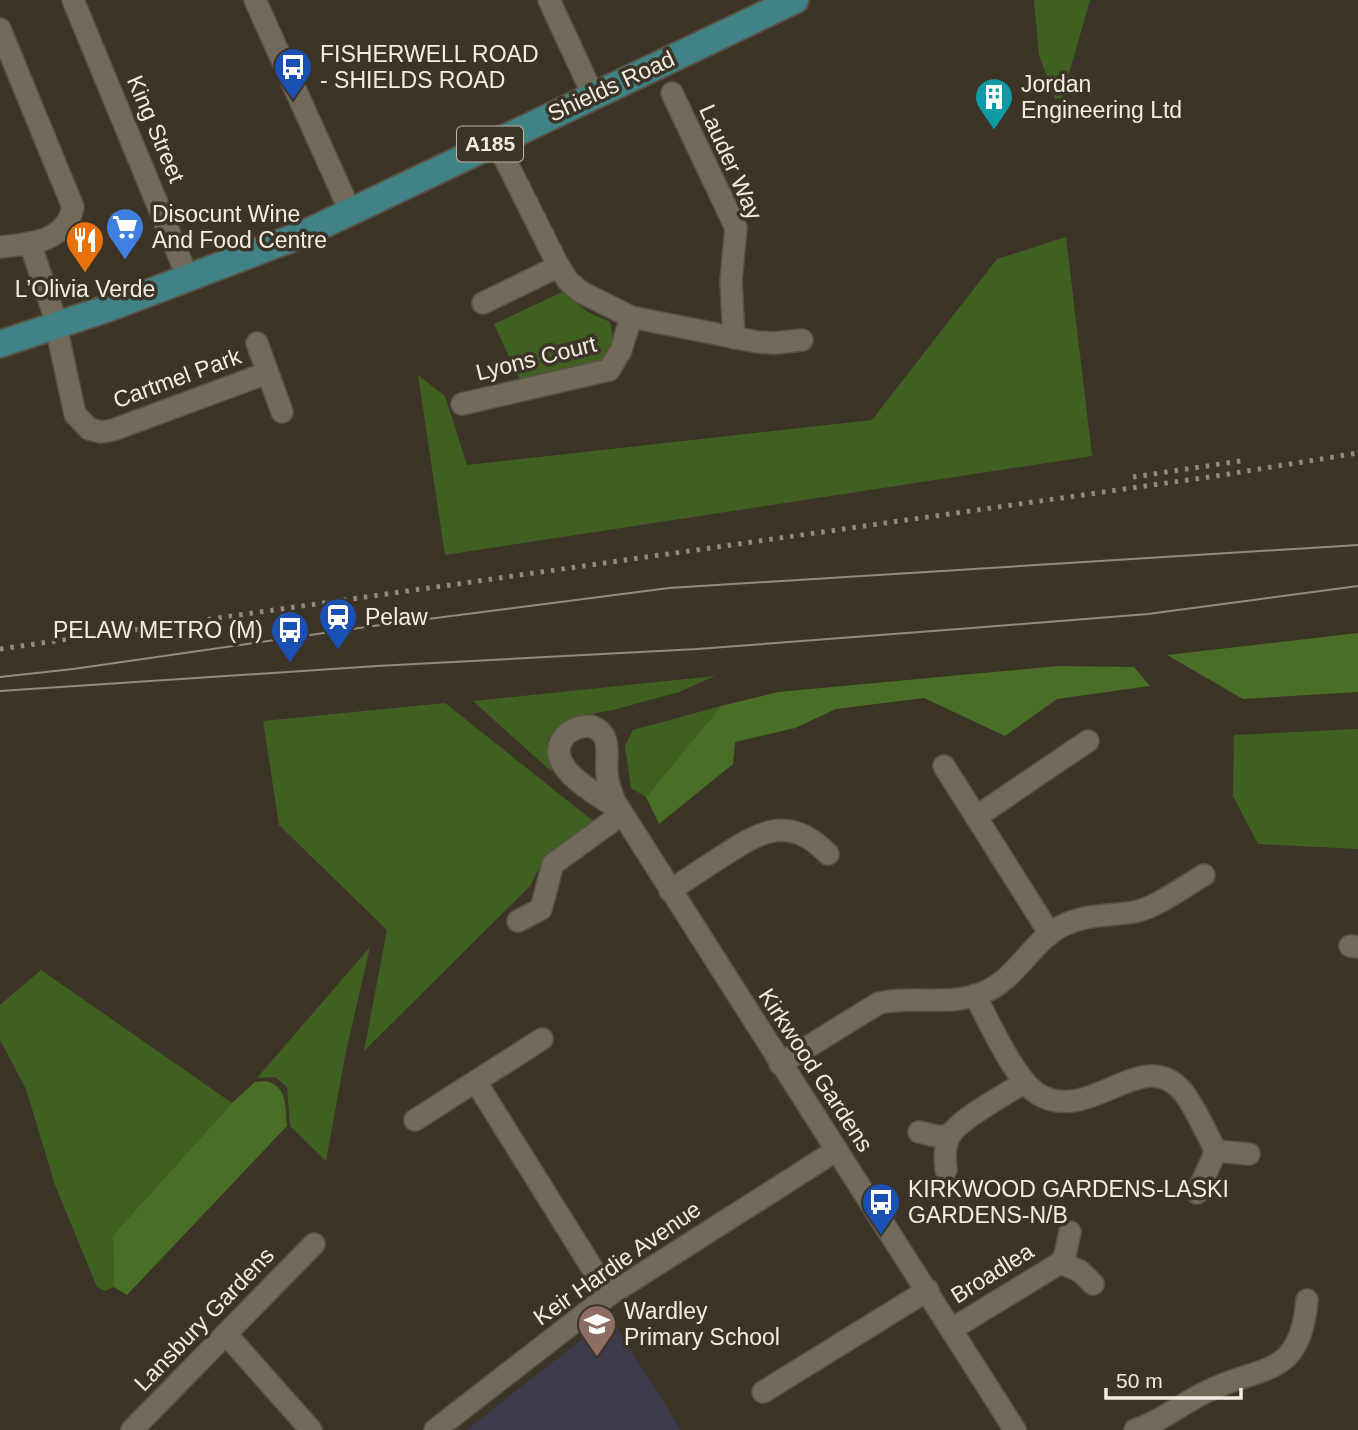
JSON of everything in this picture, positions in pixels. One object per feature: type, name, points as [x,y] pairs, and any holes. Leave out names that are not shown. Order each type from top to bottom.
[{"type":"main road","name":"Shields Road","points":[[0,344],[188,278],[351,213],[496,141],[795,0]]},
{"type":"street","name":"King Street","points":[[73,0],[188,278]]},
{"type":"street","points":[[255,0],[351,213]]},
{"type":"street","points":[[549,0],[593,95]]},
{"type":"street","points":[[0,29],[73,207],[67,225],[51,237],[0,247]]},
{"type":"street","name":"Lauder Way","points":[[672,93],[736,228],[731,281],[734,338]]},
{"type":"street","points":[[496,141],[559,266],[568,281],[581,292],[631,317],[775,344],[802,340]]},
{"type":"street","points":[[30,243],[56,326]]},
{"type":"street","points":[[483,303],[559,266]]},
{"type":"street","name":"Lyons Court","points":[[462,404],[609,370],[621,350],[631,317]]},
{"type":"street","name":"Cartmel Park","points":[[56,326],[75,414],[89,429],[101,432],[113,430],[267,373]]},
{"type":"street","points":[[257,344],[282,412]]},
{"type":"street","points":[[976,817],[1088,741]]},
{"type":"street","points":[[944,766],[1050,934]]},
{"type":"street","name":"Kirkwood Gardens","points":[[518,921],[541,909],[553,864],[621,811],[780,1064],[928,1290],[1012,1429]]},
{"type":"street","points":[[670,891],[755,835],[771,831],[802,834],[814,840],[828,854]]},
{"type":"street","points":[[780,1064],[879,1003],[891,1000],[953,1000],[989,990],[1062,925],[1082,918],[1136,912],[1204,875]]},
{"type":"street","points":[[975,995],[1025,1082],[1037,1094],[1071,1103],[1088,1099],[1105,1089],[1133,1079],[1150,1075],[1163,1078],[1182,1090],[1216,1152]]},
{"type":"street","points":[[415,1120],[542,1040]]},
{"type":"street","points":[[476,1082],[609,1295]]},
{"type":"street","points":[[919,1132],[940,1137],[950,1134],[1025,1082]]},
{"type":"street","points":[[946,1170],[946,1146],[950,1134]]},
{"type":"street","name":"Keir Hardie Avenue","points":[[435,1430],[609,1295],[836,1150]]},
{"type":"street","points":[[1216,1152],[1249,1154]]},
{"type":"street","points":[[1197,1193],[1216,1152]]},
{"type":"street","points":[[1070,1232],[1065,1255],[1060,1263],[1080,1271],[1093,1284]]},
{"type":"street","name":"Lansbury Gardens","points":[[132,1430],[314,1244]]},
{"type":"street","name":"Broadlea","points":[[952,1329],[1060,1263]]},
{"type":"street","points":[[762,1392],[928,1290]]},
{"type":"street","points":[[1135,1430],[1157,1422],[1206,1392],[1255,1375],[1287,1357],[1303,1329],[1307,1300]]},
{"type":"street","points":[[226,1334],[311,1430]]},
{"type":"shaded area","name":"Wardley Primary School","points":[[610,1317],[681,1430],[466,1430]]},
{"type":"green space","points":[[1034,0],[1090,0],[1062,98],[1055,99],[1039,55]]},
{"type":"green space","points":[[1066,237],[1092,456],[445,555],[418,375],[445,396],[467,465],[872,420],[997,259]]},
{"type":"green space","points":[[562,292],[588,312],[610,322],[612,343],[607,357],[604,362],[520,380],[494,324]]},
{"type":"green space","points":[[1358,633],[1358,692],[1243,699],[1167,655]]},
{"type":"green space","points":[[1058,666],[1134,667],[1150,686],[1057,699],[1005,736],[924,698],[836,709],[795,728],[735,742],[733,764],[659,824],[646,797],[721,706],[778,692]]},
{"type":"green space","points":[[715,676],[679,692],[613,710],[573,717],[548,739],[552,772],[473,701]]},
{"type":"green space","points":[[445,703],[593,821],[549,856],[531,885],[364,1051],[387,930],[279,825],[263,721]]},
{"type":"green space","points":[[721,706],[646,797],[631,788],[625,746],[633,730]]},
{"type":"green space","points":[[1358,729],[1358,849],[1258,844],[1233,796],[1234,735]]},
{"type":"green space","points":[[370,947],[345,1056],[326,1161],[290,1126],[287,1087],[275,1077],[257,1078]]},
{"type":"green space","points":[[41,970],[232,1103],[113,1235],[114,1287],[105,1291],[97,1287],[55,1185],[26,1089],[0,1040],[0,1005]]},
{"type":"green space","points":[[266,1081],[282,1093],[287,1126],[127,1295],[114,1287],[113,1235],[232,1103],[255,1082]]},
{"type":"tram line","points":[[0,677],[669,588],[1358,545]]},
{"type":"tram line","points":[[0,691],[377,666],[697,649],[972,628],[1148,614],[1358,586]]},
{"type":"railway","points":[[0,649],[1216,476],[1358,453]]},
{"type":"railway","points":[[1133,477],[1247,460]]},
{"type":"place","name":"FISHERWELL ROAD - SHIELDS ROAD","points":[[293,101]]},
{"type":"place","name":"Jordan Engineering Ltd","points":[[994,131]]},
{"type":"place","name":"Disocunt Wine And Food Centre","points":[[125,261]]},
{"type":"place","name":"L’Olivia Verde","points":[[85,274]]},
{"type":"place","name":"Pelaw","points":[[338,651]]},
{"type":"place","name":"PELAW METRO (M)","points":[[290,664]]},
{"type":"place","name":"KIRKWOOD GARDENS-LASKI GARDENS-N/B","points":[[881,1236]]},
{"type":"place","name":"Wardley Primary School","points":[[597,1358]]}]
